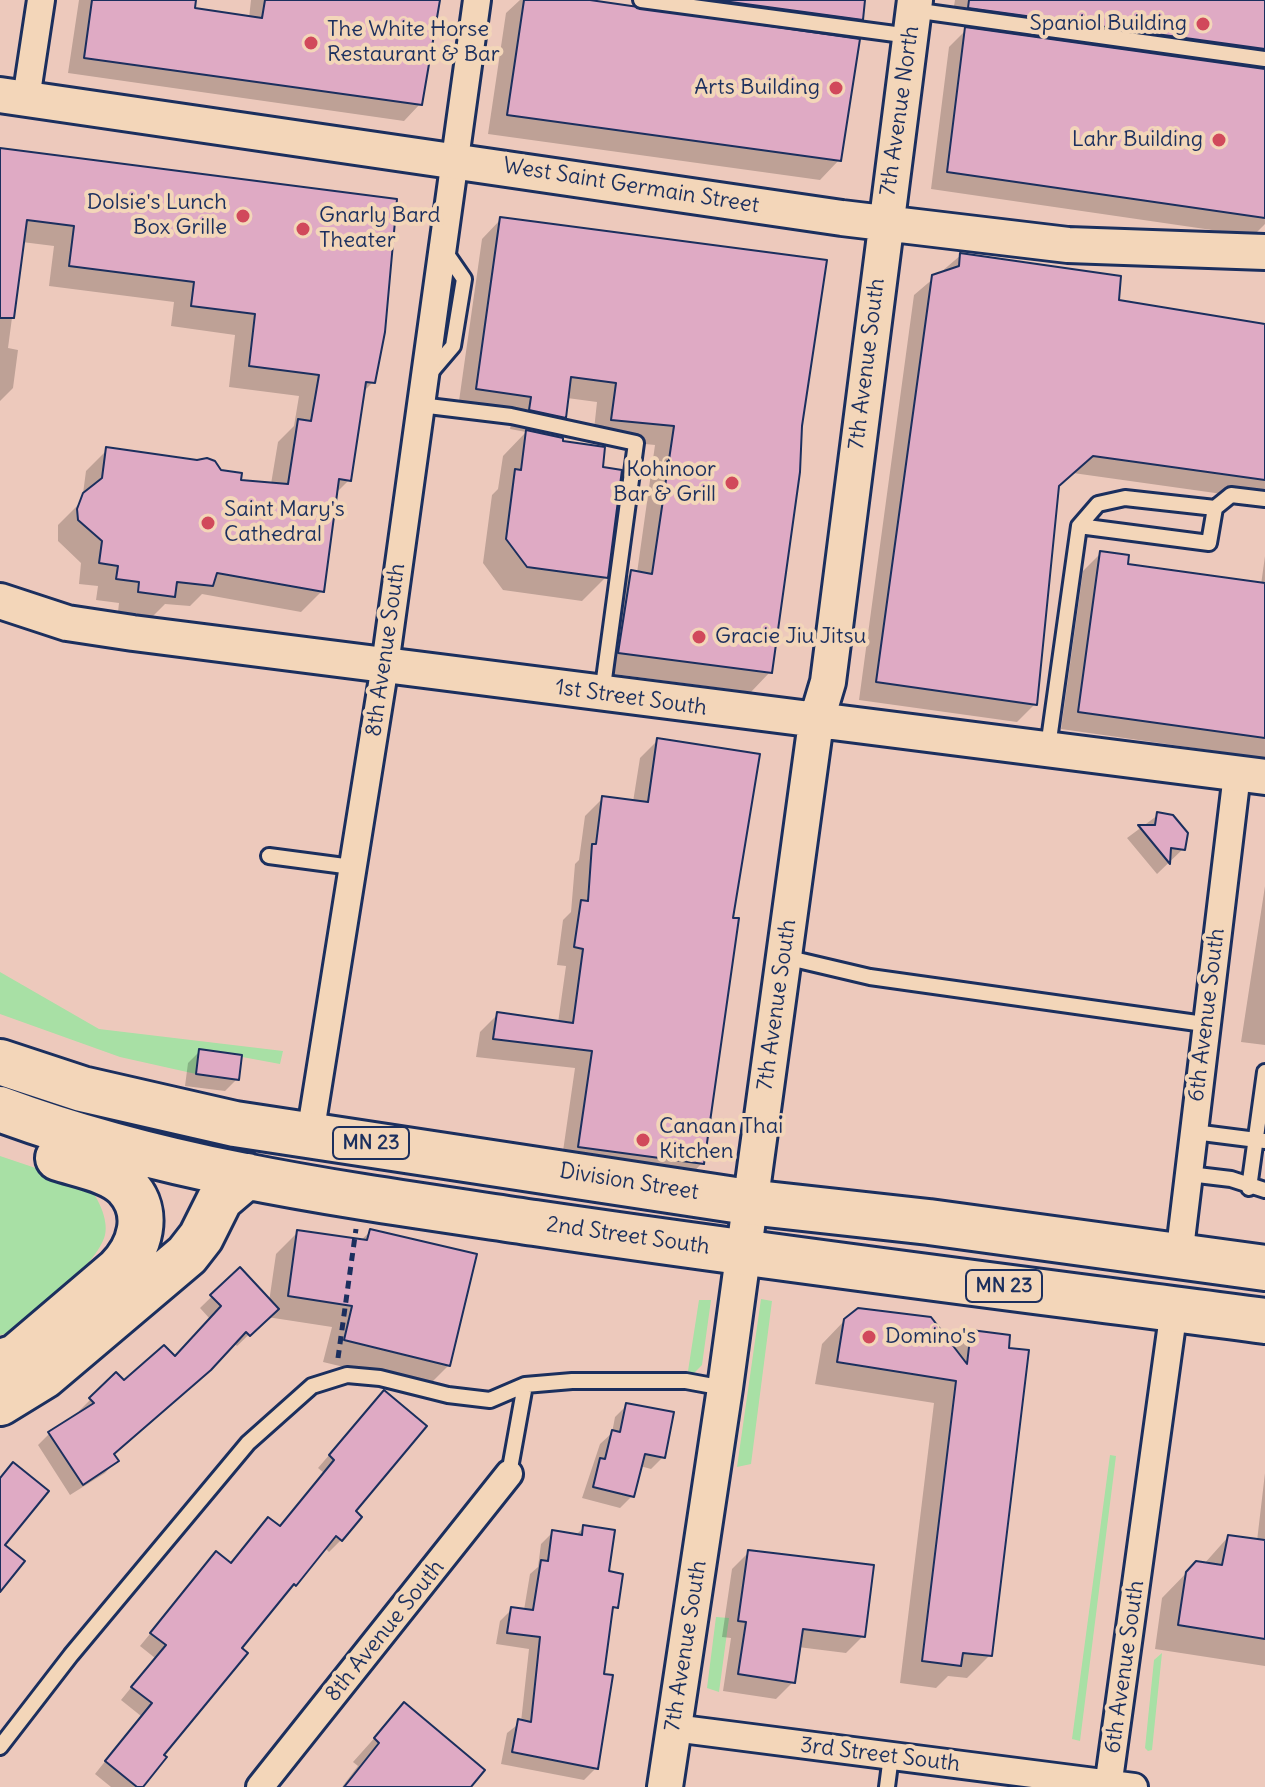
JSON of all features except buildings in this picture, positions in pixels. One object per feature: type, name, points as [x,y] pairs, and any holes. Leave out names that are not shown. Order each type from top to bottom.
[{"type":"highway","name":"Division Street","points":[[0,1062],[165,1110],[310,1135],[748,1202],[929,1222],[1265,1268]]},
{"type":"highway","name":"2nd Street South","points":[[0,1109],[128,1151],[404,1204],[1265,1321]]},
{"type":"highway","points":[[0,1136],[107,1174],[126,1185],[140,1216],[140,1238],[130,1258],[16,1357],[0,1362]]},
{"type":"highway","points":[[0,1403],[44,1376],[187,1255],[201,1237],[220,1199],[247,1176]]},
{"type":"street","points":[[13,97],[41,0]]},
{"type":"street","name":"8th Avenue South","points":[[310,1135],[385,665],[477,0]]},
{"type":"street","name":"7th Avenue North","points":[[885,222],[913,16]]},
{"type":"street","name":"West Saint Germain Street","points":[[13,97],[453,163],[501,165],[885,222],[1123,249],[1265,252]]},
{"type":"street","name":"7th Avenue South","points":[[665,1787],[725,1388],[816,722],[828,682],[885,222]]},
{"type":"street","name":"1st Street South","points":[[0,601],[67,623],[816,722],[1048,747],[1251,776]]},
{"type":"street","name":"6th Avenue South","points":[[1179,1257],[1204,1024],[1251,776]]},
{"type":"street","name":"6th Avenue South","points":[[1117,1786],[1174,1309]]},
{"type":"street","name":"8th Avenue South","points":[[260,1787],[509,1474]]},
{"type":"street","name":"3rd Street South","points":[[674,1728],[1117,1786]]},
{"type":"lane","points":[[641,0],[913,16],[1265,59]]},
{"type":"lane","points":[[422,392],[511,416],[636,443],[602,694]]},
{"type":"lane","points":[[1079,526],[1209,543],[1215,508],[1231,495],[1265,499]]},
{"type":"lane","points":[[1048,747],[1079,526],[1098,504],[1125,498],[1215,508]]},
{"type":"lane","points":[[269,856],[352,867]]},
{"type":"lane","points":[[784,957],[870,977],[1204,1024]]},
{"type":"lane","points":[[1249,1188],[1260,1141],[1265,1072]]},
{"type":"lane","points":[[1194,1132],[1260,1141]]},
{"type":"lane","points":[[1189,1174],[1231,1179],[1249,1188],[1265,1190]]},
{"type":"lane","points":[[0,1747],[71,1655],[248,1443],[312,1386],[347,1375],[380,1378],[448,1395],[490,1400],[525,1385],[572,1381],[686,1381],[725,1388]]},
{"type":"lane","points":[[509,1474],[525,1385]]},
{"type":"lane","points":[[887,1787],[891,1756]]},
{"type":"path","points":[[335,1379],[357,1223]]},
{"type":"green space","points":[[0,972],[99,1029],[283,1051],[280,1064],[199,1049],[196,1074],[120,1057],[0,1014]]},
{"type":"green space","points":[[0,1156],[86,1185],[101,1208],[106,1229],[100,1247],[78,1274],[11,1333],[0,1335]]},
{"type":"green space","points":[[761,1299],[772,1301],[751,1464],[737,1467]]},
{"type":"green space","points":[[699,1300],[711,1300],[702,1365],[693,1374],[688,1371]]},
{"type":"green space","points":[[1110,1455],[1116,1456],[1080,1741],[1072,1739]]},
{"type":"green space","points":[[716,1617],[729,1618],[719,1692],[707,1688]]},
{"type":"green space","points":[[1162,1653],[1152,1750],[1148,1751],[1145,1748],[1154,1660]]},
{"type":"place","name":"Spaniol Building","points":[[1203,24]]},
{"type":"place","name":"The White Horse Restaurant & Bar","points":[[311,43]]},
{"type":"place","name":"Arts Building","points":[[836,88]]},
{"type":"place","name":"Lahr Building","points":[[1219,140]]},
{"type":"place","name":"Dolsie's Lunch Box Grille","points":[[243,216]]},
{"type":"place","name":"Gnarly Bard Theater","points":[[303,229]]},
{"type":"place","name":"Kohinoor Bar & Grill","points":[[732,483]]},
{"type":"place","name":"Saint Mary's Cathedral","points":[[208,523]]},
{"type":"place","name":"Gracie Jiu Jitsu","points":[[699,637]]},
{"type":"place","name":"Canaan Thai Kitchen","points":[[643,1140]]},
{"type":"place","name":"Domino's","points":[[869,1337]]}]
